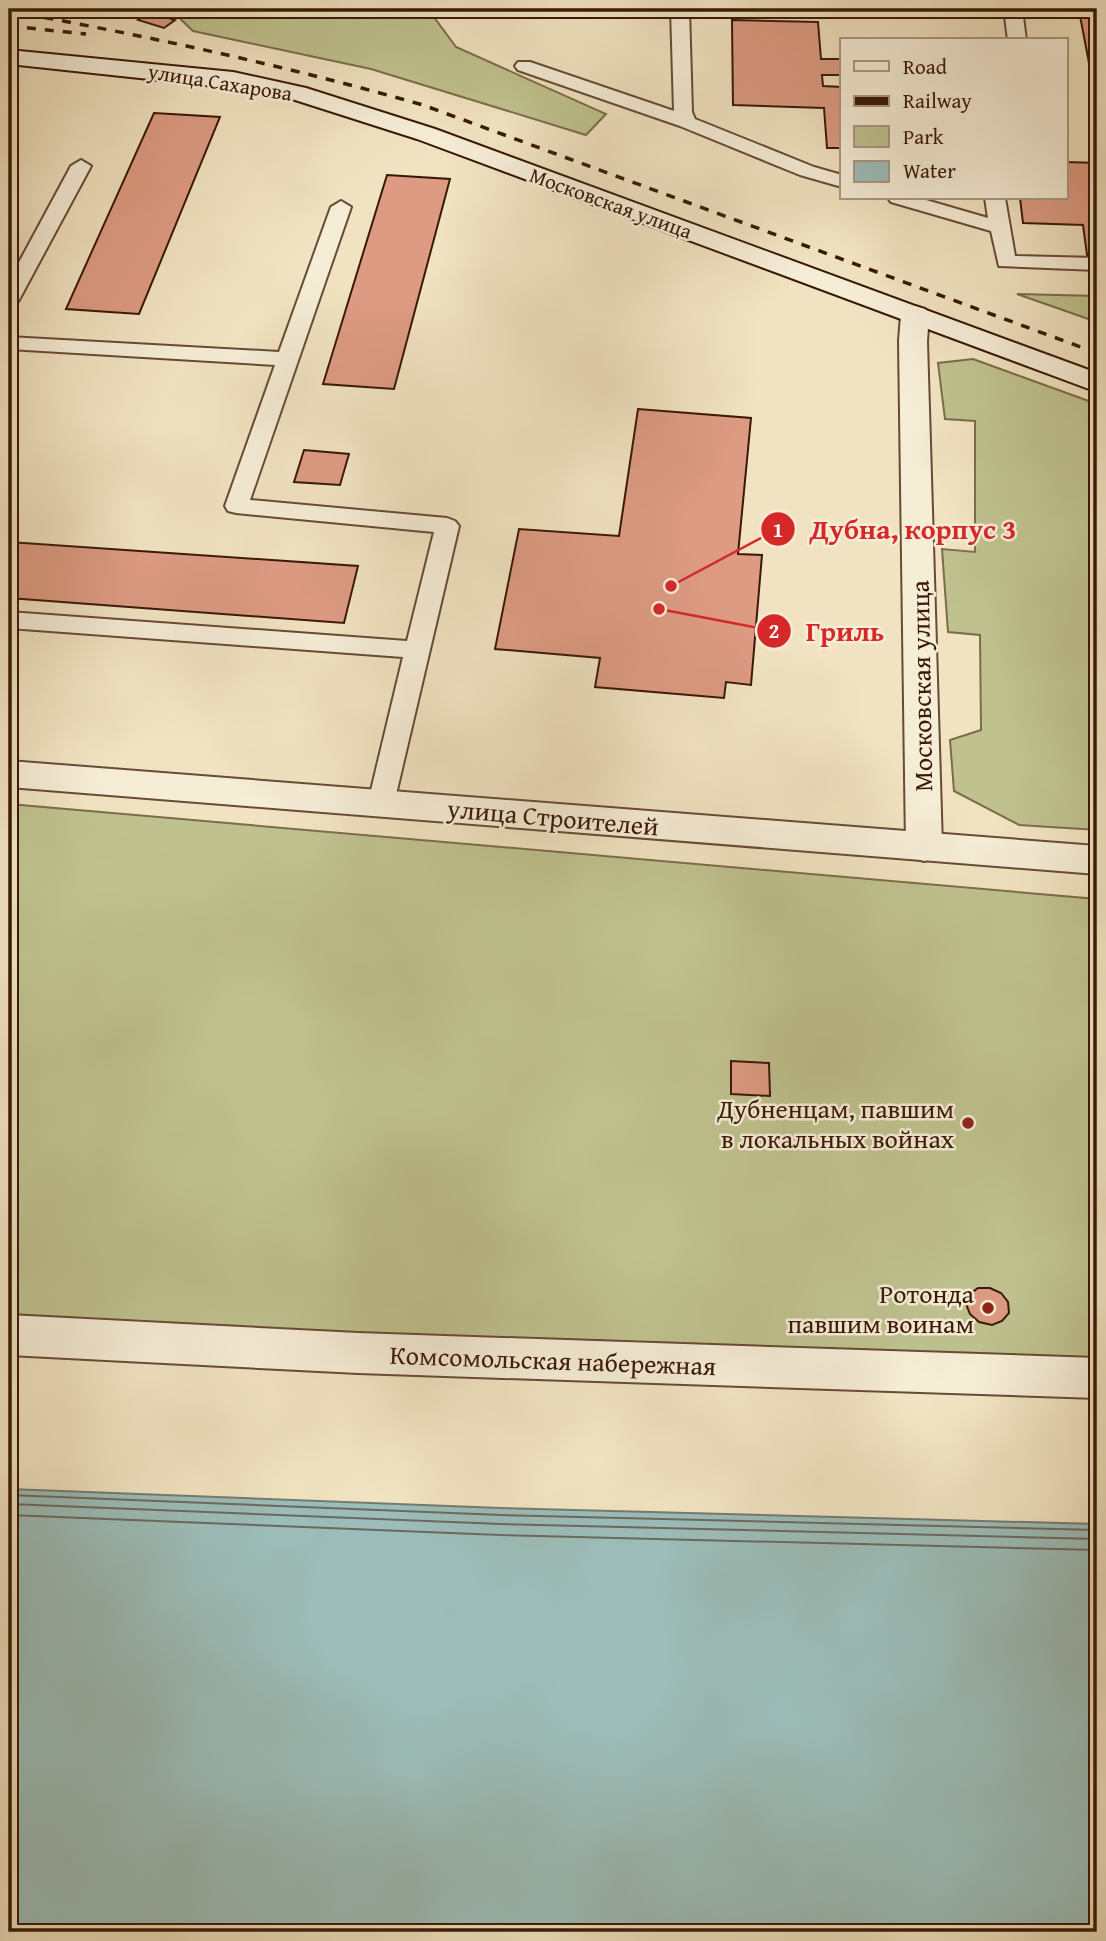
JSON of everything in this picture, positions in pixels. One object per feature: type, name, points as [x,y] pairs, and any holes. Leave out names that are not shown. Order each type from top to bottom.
[{"type":"street","name":"улица Сахарова","points":[[9,57],[233,80],[297,93],[426,134]]},
{"type":"street","name":"Московская улица","points":[[426,134],[1097,383]]},
{"type":"street","name":"Московская улица","points":[[915,315],[925,847]]},
{"type":"street","name":"улица Строителей","points":[[9,774],[1097,860]]},
{"type":"street","name":"Комсомольская набережная","points":[[9,1335],[358,1353],[1097,1378]]},
{"type":"lane","points":[[680,9],[683,112],[687,122]]},
{"type":"lane","points":[[1013,9],[1017,38]]},
{"type":"lane","points":[[524,66],[687,122],[807,171],[840,180]]},
{"type":"lane","points":[[9,300],[81,166]]},
{"type":"lane","points":[[905,200],[1000,227]]},
{"type":"lane","points":[[996,200],[1006,262],[1097,264]]},
{"type":"lane","points":[[341,207],[236,506],[447,526],[381,803]]},
{"type":"lane","points":[[9,343],[286,359]]},
{"type":"lane","points":[[9,620],[417,650]]},
{"type":"green space","points":[[163,9],[428,9],[456,47],[606,114],[586,135],[371,69],[193,31],[171,10]]},
{"type":"green space","points":[[1017,294],[1097,296],[1097,322]]},
{"type":"green space","points":[[973,359],[1097,404],[1097,830],[1019,825],[954,791],[950,740],[981,730],[980,635],[948,632],[942,549],[975,552],[975,421],[945,419],[938,363]]},
{"type":"green space","points":[[9,804],[1097,899],[1097,1370],[265,1329],[9,1320]]},
{"type":"water","points":[[9,1489],[501,1508],[1097,1524],[1097,1932],[9,1932]]},
{"type":"building","points":[[531,9],[617,9],[617,18],[530,17]]},
{"type":"building","points":[[1079,9],[1097,9],[1097,105],[1081,21]]},
{"type":"building","points":[[149,12],[175,20],[164,28],[138,20]]},
{"type":"building","points":[[732,20],[818,22],[821,59],[840,59],[840,75],[822,75],[823,86],[840,87],[840,148],[827,148],[824,108],[733,105]]},
{"type":"building","points":[[154,113],[220,117],[139,314],[66,309]]},
{"type":"building","points":[[1068,162],[1097,163],[1097,255],[1087,255],[1083,225],[1023,223],[1020,200],[1068,200]]},
{"type":"building","points":[[387,175],[450,179],[394,389],[323,384]]},
{"type":"building","points":[[638,409],[751,418],[738,554],[762,555],[751,685],[726,682],[724,698],[595,687],[600,658],[495,649],[519,529],[619,536]]},
{"type":"building","points":[[304,450],[349,454],[340,485],[294,482]]},
{"type":"building","points":[[9,542],[358,566],[344,623],[9,598]]},
{"type":"building","points":[[731,1061],[769,1063],[770,1096],[731,1094]]},
{"type":"building","name":"Ротонда павшим воинам","points":[[978,1288],[990,1288],[1001,1293],[1008,1302],[1009,1313],[1002,1321],[992,1325],[979,1322],[970,1314],[966,1304],[970,1294]]},
{"type":"railway","points":[[9,11],[217,53],[423,105],[1097,353]]},
{"type":"railway","points":[[9,26],[86,34]]},
{"type":"place","name":"Дубна, корпус 3","points":[[671,586]]},
{"type":"place","name":"Гриль","points":[[659,609]]},
{"type":"place","name":"Дубненцам, павшим в локальных войнах","points":[[968,1123]]},
{"type":"place","name":"Ротонда павшим воинам","points":[[988,1308]]}]
